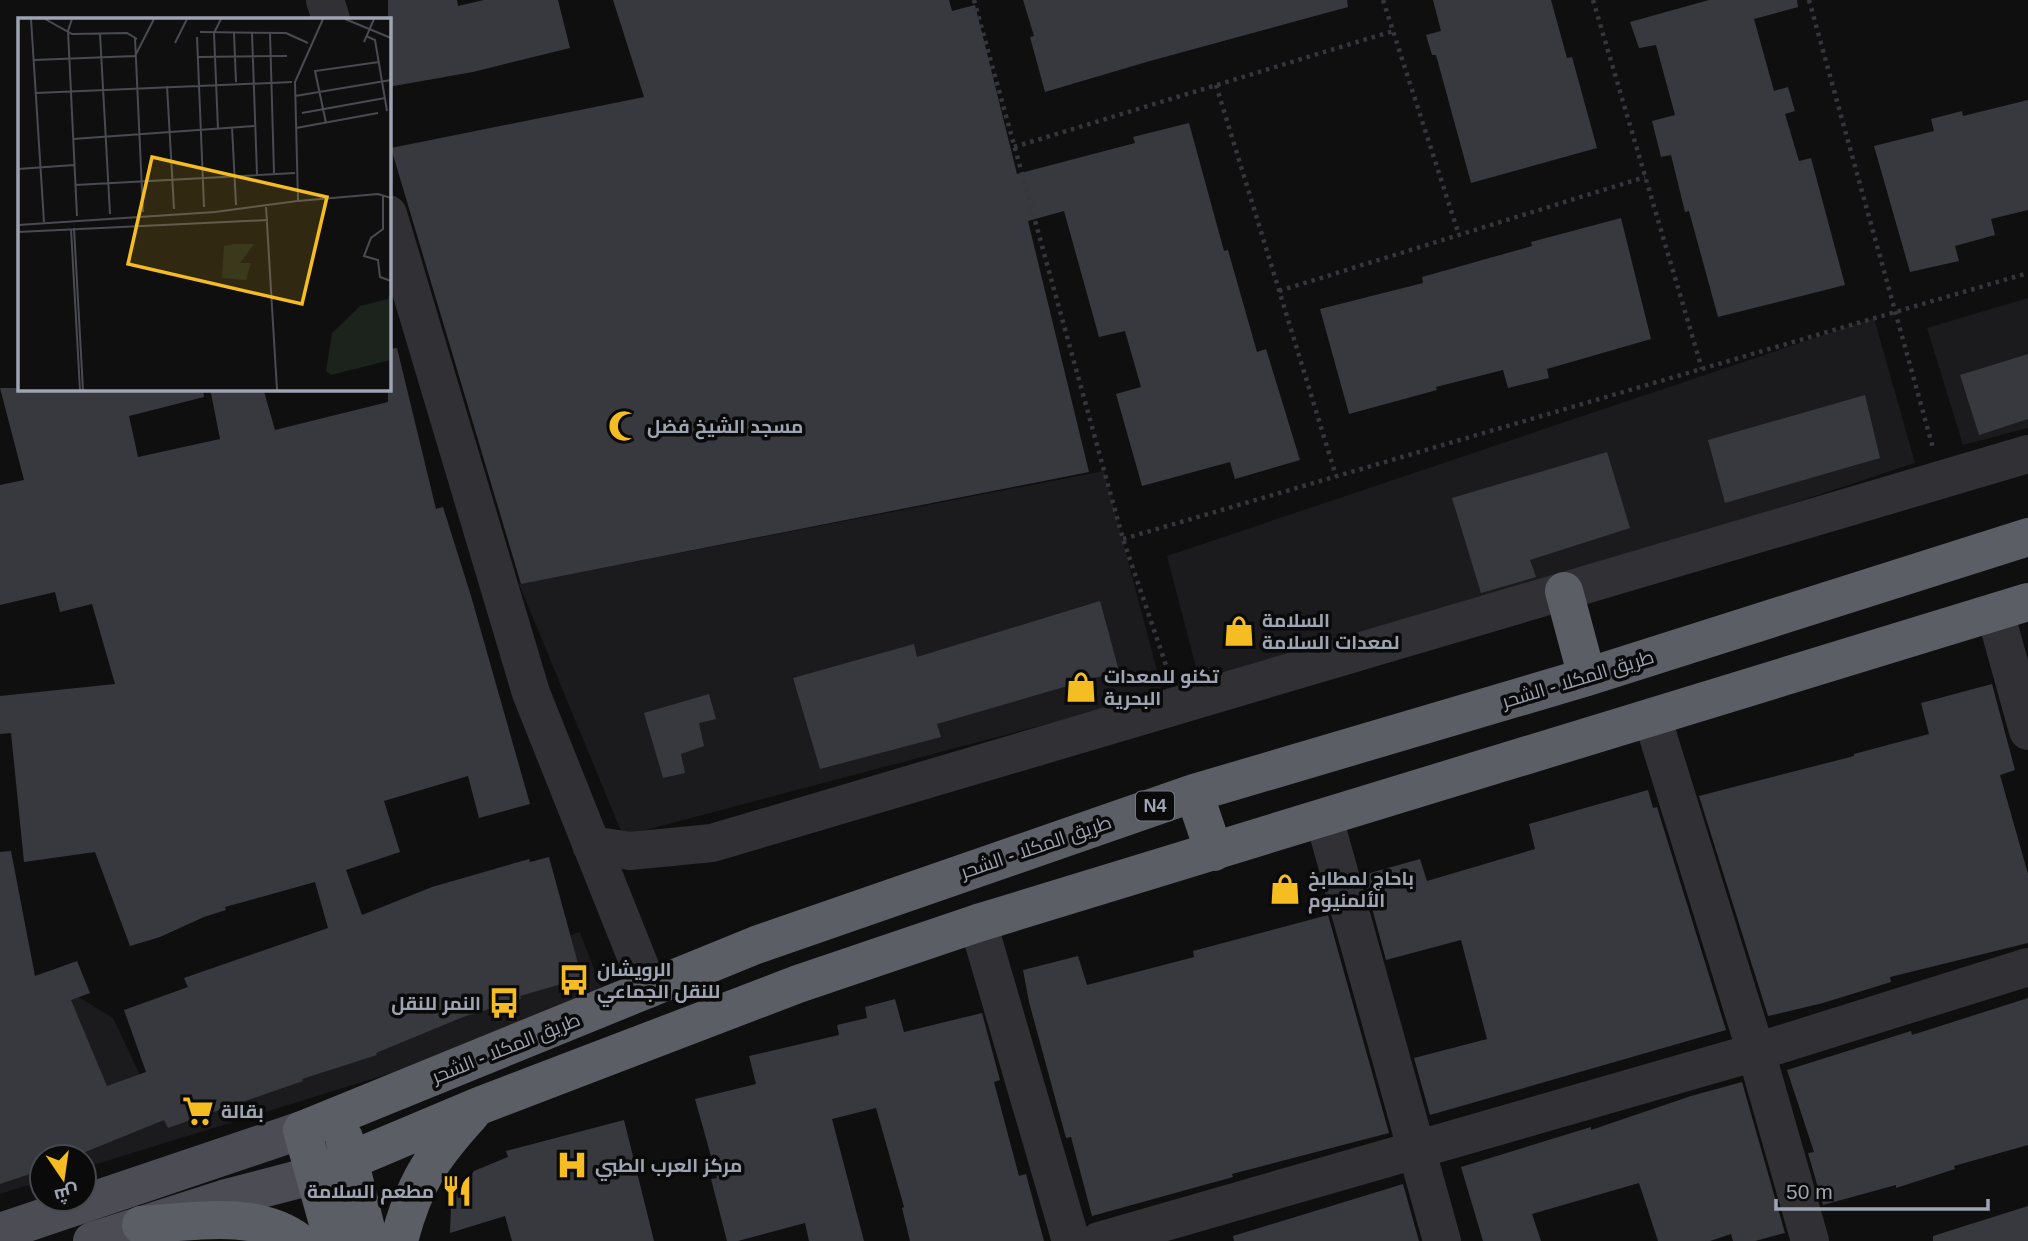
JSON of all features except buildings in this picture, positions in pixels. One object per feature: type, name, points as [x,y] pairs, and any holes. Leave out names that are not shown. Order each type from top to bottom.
[{"type":"highway","name":"طريق المكلا - الشحر","points":[[302,1130],[756,945],[1194,793],[1587,677],[2028,537]]},
{"type":"highway","points":[[1564,591],[1587,677]]},
{"type":"highway","points":[[315,1175],[479,1107],[799,984],[978,923],[2012,607]]},
{"type":"highway","points":[[1194,793],[1214,852]]},
{"type":"highway","points":[[398,1241],[417,1184],[443,1145],[479,1107]]},
{"type":"highway","points":[[339,1117],[369,1241]]},
{"type":"highway","points":[[302,1130],[333,1241]]},
{"type":"highway","points":[[141,1225],[233,1220],[268,1226],[298,1241]]},
{"type":"main road","points":[[0,1232],[302,1130]]},
{"type":"main road","points":[[92,1241],[223,1199],[315,1175]]},
{"type":"street","points":[[325,0],[331,18]]},
{"type":"street","points":[[390,221],[531,693],[649,989]]},
{"type":"street","points":[[591,845],[630,851],[712,842],[2028,454]]},
{"type":"street","points":[[2012,607],[2028,731]]},
{"type":"street","points":[[1652,717],[1756,1052],[1810,1241]]},
{"type":"street","points":[[1324,818],[1442,1241]]},
{"type":"street","points":[[978,923],[1071,1241]]},
{"type":"street","points":[[1099,1241],[1756,1052],[2028,968]]},
{"type":"path","points":[[974,0],[1122,539],[1179,705]]},
{"type":"path","points":[[1383,0],[1459,235]]},
{"type":"path","points":[[1594,0],[1702,369]]},
{"type":"path","points":[[1809,0],[1942,480]]},
{"type":"path","points":[[1014,147],[1393,31]]},
{"type":"path","points":[[1216,85],[1336,476]]},
{"type":"path","points":[[1279,291],[1645,177]]},
{"type":"path","points":[[1122,539],[2028,273]]},
{"type":"shaded area","points":[[2028,298],[2028,428],[1963,445],[1927,328]]},
{"type":"shaded area","points":[[1874,318],[1915,463],[1204,698],[1167,556]]},
{"type":"shaded area","points":[[1104,471],[1163,693],[623,836],[519,584]]},
{"type":"shaded area","points":[[580,932],[608,1006],[98,1164],[98,1143],[28,1143],[28,1185],[0,1194],[0,994],[57,984],[113,1018],[140,1075]]},
{"type":"place","name":"مسجد الشيخ فضل","points":[[624,426]]},
{"type":"place","name":"السلامة لمعدات السلامة","points":[[1239,631]]},
{"type":"place","name":"تكنو للمعدات البحرية","points":[[1081,687]]},
{"type":"place","name":"باحاج لمطابخ الألمنيوم","points":[[1285,889]]},
{"type":"place","name":"الرويشان للنقل الجماعي","points":[[574,980]]},
{"type":"place","name":"النمر للنقل","points":[[504,1003]]},
{"type":"place","name":"بقالة","points":[[198,1111]]},
{"type":"place","name":"مركز العرب الطبي","points":[[572,1165]]},
{"type":"place","name":"مطعم السلامة","points":[[457,1191]]}]
